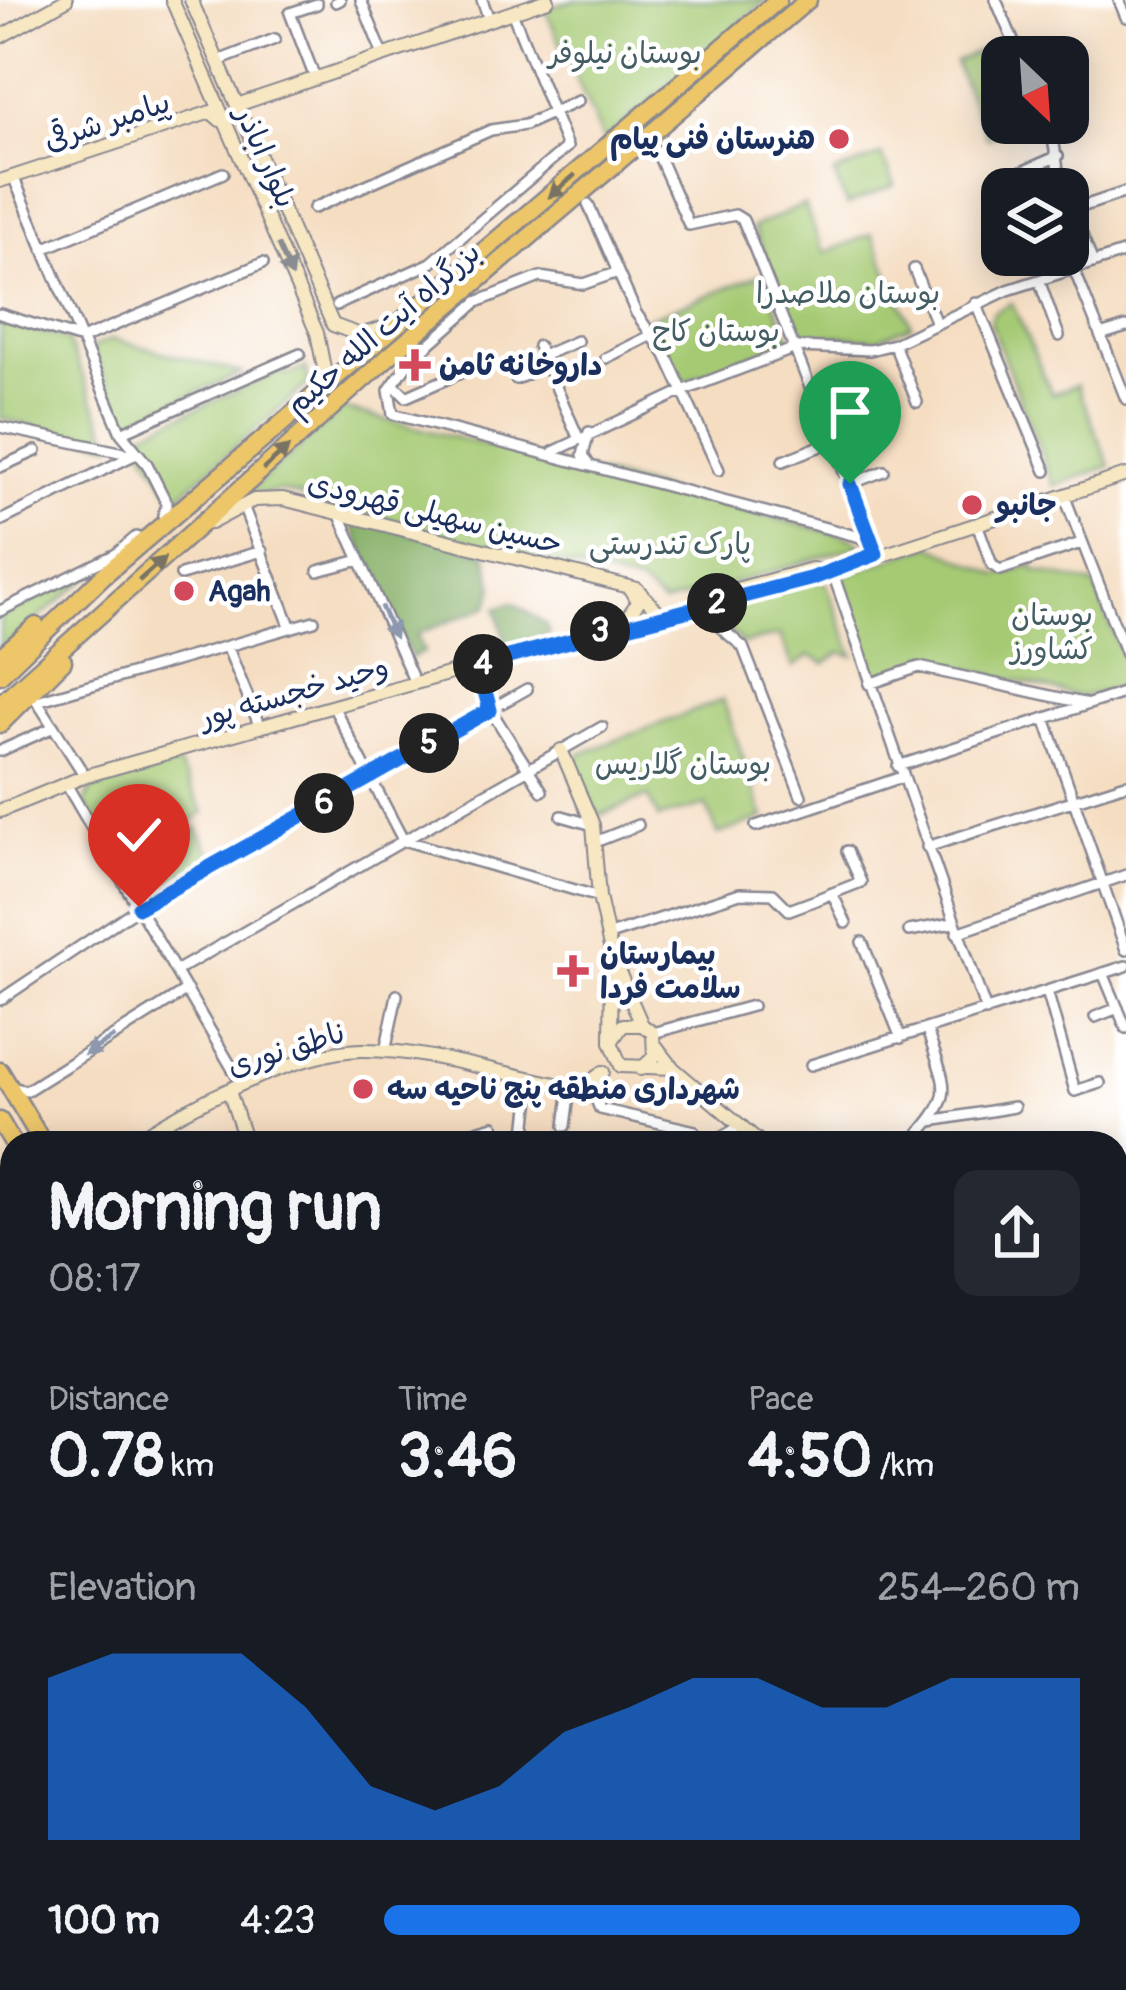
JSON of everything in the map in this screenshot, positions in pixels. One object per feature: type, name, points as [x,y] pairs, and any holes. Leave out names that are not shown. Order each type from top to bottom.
[{"type":"highway","name":"بزرگراه آیت الله حکیم","points":[[0,675],[104,575],[778,0]]},
{"type":"highway","name":"بزرگراه آیت الله حکیم","points":[[0,704],[387,358],[808,0]]},
{"type":"highway","points":[[0,657],[104,575]]},
{"type":"highway","points":[[0,724],[115,602]]},
{"type":"highway","points":[[4,1078],[37,1131]]},
{"type":"street","points":[[0,37],[66,0]]},
{"type":"street","name":"بلوار اباذر","points":[[172,0],[316,333]]},
{"type":"street","name":"بلوار اباذر","points":[[191,0],[333,325]]},
{"type":"street","points":[[361,0],[383,55]]},
{"type":"street","points":[[482,0],[489,20]]},
{"type":"street","points":[[237,104],[548,0]]},
{"type":"street","points":[[996,0],[1011,36]]},
{"type":"street","points":[[1119,0],[1126,17]]},
{"type":"street","points":[[315,78],[290,13],[317,4]]},
{"type":"street","points":[[337,305],[431,263],[566,148],[512,12]]},
{"type":"street","points":[[218,61],[275,39]]},
{"type":"street","points":[[314,208],[491,130],[525,125],[578,101]]},
{"type":"street","name":"پیامبر شرقی","points":[[6,178],[211,112],[226,125]]},
{"type":"street","points":[[1055,144],[1056,168]]},
{"type":"street","points":[[656,150],[689,225],[740,216],[798,347],[876,554]]},
{"type":"street","points":[[1030,168],[1059,155]]},
{"type":"street","points":[[43,249],[224,173]]},
{"type":"street","points":[[6,178],[43,249],[134,455]]},
{"type":"street","points":[[1089,204],[1126,192]]},
{"type":"street","points":[[588,204],[618,272],[685,390],[719,470]]},
{"type":"street","points":[[1089,264],[1126,252]]},
{"type":"street","points":[[1089,253],[1093,263]]},
{"type":"street","points":[[0,314],[82,339],[262,263]]},
{"type":"street","points":[[914,269],[935,321]]},
{"type":"street","points":[[618,272],[584,284],[536,278],[477,302],[410,362],[387,401],[398,418],[588,463],[860,537],[876,554]]},
{"type":"street","points":[[548,453],[685,390],[798,347],[870,350],[894,344],[976,303],[1052,276]]},
{"type":"street","points":[[1077,276],[1126,398]]},
{"type":"street","points":[[1039,280],[1059,336]]},
{"type":"street","points":[[976,303],[1046,471]]},
{"type":"street","points":[[316,333],[328,339],[333,325],[360,335],[417,311]]},
{"type":"street","points":[[1100,334],[1126,327]]},
{"type":"street","points":[[311,399],[324,368],[316,333]]},
{"type":"street","points":[[606,358],[652,335]]},
{"type":"street","points":[[516,379],[542,356],[577,341]]},
{"type":"street","points":[[894,344],[916,402]]},
{"type":"street","points":[[121,433],[300,354]]},
{"type":"street","points":[[542,356],[578,437]]},
{"type":"street","points":[[393,384],[406,397],[476,366]]},
{"type":"street","points":[[0,427],[134,455],[147,464],[169,508],[116,554],[0,611]]},
{"type":"street","points":[[588,463],[583,455],[589,432]]},
{"type":"street","points":[[783,461],[833,441]]},
{"type":"street","points":[[0,467],[36,451]]},
{"type":"street","points":[[0,520],[134,455]]},
{"type":"street","points":[[850,484],[884,471]]},
{"type":"street","name":"وحید خجسته پور","points":[[604,630],[626,619],[698,608],[813,578],[1126,476]]},
{"type":"street","points":[[1064,495],[1126,654]]},
{"type":"street","name":"حسین سهیلی قهرودی","points":[[189,536],[254,500],[283,499],[624,585],[644,592],[662,613]]},
{"type":"street","points":[[245,511],[290,628]]},
{"type":"street","points":[[338,511],[415,683]]},
{"type":"street","points":[[979,529],[992,565],[1000,570],[1081,543]]},
{"type":"street","points":[[181,575],[262,550]]},
{"type":"street","points":[[318,571],[360,560]]},
{"type":"street","name":"وحید خجسته پور","points":[[0,811],[85,776],[812,569],[827,570]]},
{"type":"street","points":[[827,570],[986,1011]]},
{"type":"street","points":[[624,585],[638,602],[626,619]]},
{"type":"street","points":[[698,608],[743,647],[801,796]]},
{"type":"street","points":[[85,776],[37,701],[314,621]]},
{"type":"street","points":[[227,646],[260,727]]},
{"type":"street","points":[[478,665],[490,710],[542,791]]},
{"type":"street","points":[[869,684],[919,668],[1088,704]]},
{"type":"street","points":[[0,1000],[139,907],[527,689]]},
{"type":"street","points":[[756,826],[1126,692]]},
{"type":"street","points":[[333,706],[403,840],[599,897]]},
{"type":"street","points":[[1045,718],[1126,950]]},
{"type":"street","points":[[176,971],[602,727]]},
{"type":"street","points":[[0,751],[54,728]]},
{"type":"street","points":[[561,750],[593,825],[599,897],[612,956],[610,1047],[603,1072],[673,1068]]},
{"type":"street","points":[[66,784],[187,990],[235,1088],[244,1131]]},
{"type":"street","points":[[926,847],[1126,784]]},
{"type":"street","points":[[562,816],[593,825]]},
{"type":"street","points":[[596,842],[638,825]]},
{"type":"street","points":[[609,934],[740,893],[773,894],[789,910],[861,882],[848,851]]},
{"type":"street","points":[[909,931],[955,928],[1126,875]]},
{"type":"street","points":[[825,896],[845,923]]},
{"type":"street","points":[[862,942],[901,1038]]},
{"type":"street","points":[[612,956],[650,1034],[673,1068],[748,1131]]},
{"type":"street","points":[[811,1065],[1126,966]]},
{"type":"street","points":[[1103,973],[1126,1028]]},
{"type":"street","points":[[4,1078],[26,1091],[187,990]]},
{"type":"street","points":[[1047,992],[1075,1090],[1100,1083]]},
{"type":"street","points":[[385,1052],[397,995]]},
{"type":"street","points":[[610,1047],[623,1025],[650,1034],[752,1006]]},
{"type":"street","points":[[1095,1017],[1118,1008]]},
{"type":"street","points":[[922,1131],[947,1094],[927,1030]]},
{"type":"street","points":[[636,1070],[650,1034]]},
{"type":"street","points":[[610,1047],[636,1070]]},
{"type":"street","name":"ناطق نوری","points":[[149,1131],[235,1088],[358,1050],[570,1087],[590,1083],[603,1072]]},
{"type":"street","points":[[526,1131],[532,1080]]},
{"type":"street","points":[[590,1083],[600,1109],[694,1131]]},
{"type":"street","points":[[565,1126],[570,1087]]},
{"type":"street","points":[[931,1121],[1014,1107]]},
{"type":"street","points":[[732,1131],[742,1125]]},
{"type":"street","points":[[476,1131],[494,1126]]},
{"type":"street","points":[[154,1127],[155,1131]]},
{"type":"green space","name":"بوستان نیلوفر","points":[[574,0],[766,0],[604,141],[545,9]]},
{"type":"green space","points":[[981,51],[981,124],[955,62]]},
{"type":"green space","points":[[882,155],[895,185],[847,205],[834,174]]},
{"type":"green space","name":"بوستان ملاصدرا","points":[[804,205],[824,253],[872,234],[911,325],[876,339],[799,333],[753,227]]},
{"type":"green space","name":"بوستان کاج","points":[[762,274],[791,340],[684,382],[646,319]]},
{"type":"green space","points":[[1012,303],[1052,394],[1077,385],[1110,466],[1054,486],[990,322],[994,312]]},
{"type":"green space","points":[[0,321],[67,339],[112,444],[0,418]]},
{"type":"green space","points":[[112,339],[242,373],[125,423],[91,348]]},
{"type":"green space","points":[[306,368],[309,383],[175,499],[135,436],[282,371],[286,376]]},
{"type":"green space","name":"پارک تندرستی","points":[[343,409],[853,538],[862,545],[663,604],[641,585],[280,491],[260,494],[225,512]]},
{"type":"green space","points":[[348,517],[486,553],[494,588],[488,606],[417,634],[424,652],[411,658]]},
{"type":"green space","name":"بوستان کشاورز","points":[[931,545],[998,575],[1033,565],[1035,571],[1094,584],[1126,664],[1126,686],[1082,697],[926,659],[871,678],[842,575]]},
{"type":"green space","points":[[103,565],[0,650],[0,617]]},
{"type":"green space","points":[[815,581],[826,583],[854,656],[841,652],[825,664],[810,655],[793,667],[780,635],[743,644],[709,610]]},
{"type":"green space","points":[[513,602],[546,625],[549,635],[507,647],[497,608]]},
{"type":"green space","name":"بوستان گلاریس","points":[[723,700],[764,818],[718,834],[706,805],[658,818],[648,796],[598,816],[572,757]]},
{"type":"green space","points":[[178,764],[204,813],[184,826],[188,832],[197,828],[214,858],[141,899],[85,803],[91,789]]},
{"type":"place","name":"هنرستان فنی پیام","points":[[839,139]]},
{"type":"place","name":"داروخانه ثامن","points":[[415,365]]},
{"type":"place","name":"جانبو","points":[[972,505]]},
{"type":"place","name":"Agah","points":[[184,591]]},
{"type":"place","name":"بیمارستان سلامت فردا","points":[[573,971]]},
{"type":"place","name":"شهرداری منطقه پنج ناحیه سه","points":[[363,1089]]},
{"type":"route","points":[[139,907],[490,710],[478,665],[813,578],[876,554],[850,484]]}]
